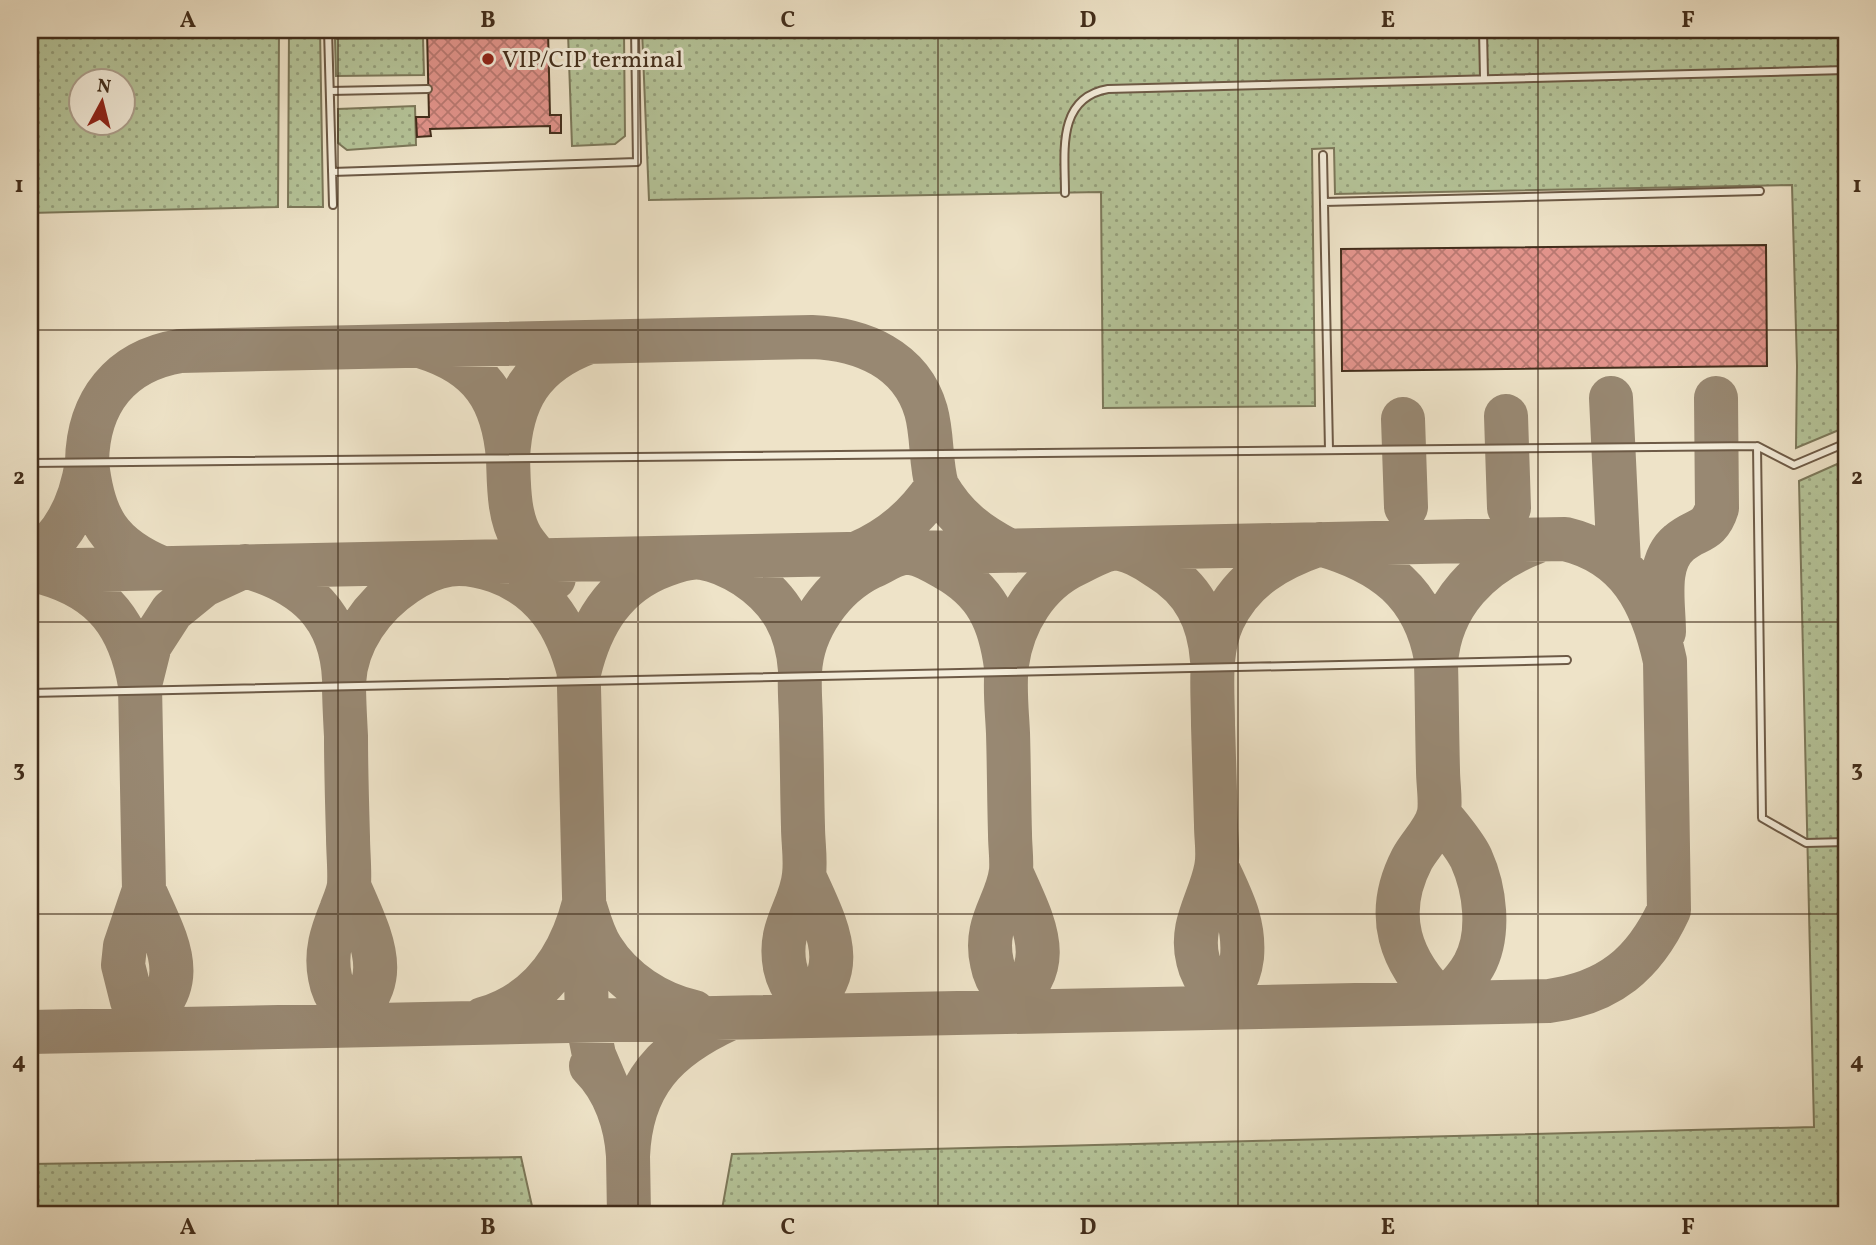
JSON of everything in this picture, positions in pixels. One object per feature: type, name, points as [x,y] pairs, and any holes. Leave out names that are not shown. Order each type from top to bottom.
[{"type":"lane","points":[[333,205],[328,31],[380,30]]},
{"type":"lane","points":[[332,172],[637,163],[635,30]]},
{"type":"lane","points":[[1483,30],[1483,78]]},
{"type":"lane","points":[[1065,193],[1065,142],[1069,121],[1080,102],[1097,91],[1483,78],[1846,70]]},
{"type":"lane","points":[[330,91],[428,89]]},
{"type":"lane","points":[[1323,155],[1329,450]]},
{"type":"lane","points":[[1324,202],[1760,191]]},
{"type":"lane","points":[[30,463],[1757,446],[1794,465],[1846,443]]},
{"type":"lane","points":[[1757,446],[1762,818],[1806,843],[1846,842]]},
{"type":"lane","points":[[30,693],[1567,660]]},
{"type":"green space","points":[[30,30],[279,30],[278,207],[30,213]]},
{"type":"green space","points":[[289,30],[320,30],[323,207],[288,207]]},
{"type":"green space","points":[[642,30],[1846,30],[1846,427],[1796,448],[1797,366],[1792,185],[1335,194],[1334,148],[1312,149],[1315,406],[1103,408],[1101,192],[649,200]]},
{"type":"green space","points":[[624,32],[625,136],[615,144],[572,146],[568,33]]},
{"type":"green space","points":[[423,38],[424,75],[336,76],[335,39]]},
{"type":"green space","points":[[415,106],[416,145],[347,150],[338,143],[338,109]]},
{"type":"green space","points":[[1846,460],[1846,1215],[721,1215],[732,1154],[1814,1127],[1799,481]]},
{"type":"green space","points":[[521,1157],[534,1215],[30,1215],[30,1164]]},
{"type":"building","name":"VIP/CIP terminal","points":[[427,30],[548,30],[550,115],[561,115],[561,133],[550,133],[550,126],[430,129],[431,136],[417,137],[416,117],[429,117]]},
{"type":"building","points":[[587,30],[624,30],[624,32],[587,33]]},
{"type":"building","points":[[1766,245],[1767,366],[1342,371],[1341,249]]},
{"type":"taxiway","points":[[87,462],[94,421],[111,388],[140,364],[180,351],[812,337],[849,342],[866,348],[897,365],[909,378],[926,411],[937,486]]},
{"type":"taxiway","points":[[423,347],[460,364],[474,374],[485,387],[501,418],[508,458],[514,418],[528,386],[539,372],[553,361],[589,342]]},
{"type":"taxiway","points":[[1611,398],[1619,565]]},
{"type":"taxiway","points":[[1664,632],[1662,584],[1671,551],[1685,538],[1706,527],[1717,508],[1716,398]]},
{"type":"taxiway","points":[[1506,416],[1509,508]]},
{"type":"taxiway","points":[[1403,419],[1406,507]]},
{"type":"taxiway","points":[[508,458],[510,500],[517,530],[554,578]]},
{"type":"taxiway","points":[[30,560],[53,541],[69,518],[76,505],[87,462],[94,499],[107,528],[129,550],[162,568]]},
{"type":"taxiway","points":[[858,553],[882,541],[902,526],[937,486],[951,507],[968,524],[1008,550]]},
{"type":"taxiway","points":[[30,571],[1565,539],[1587,546],[1621,568],[1644,600],[1660,639],[1665,661],[1669,910],[1648,946],[1622,973],[1590,991],[1549,1001],[30,1032]]},
{"type":"taxiway","points":[[1439,814],[1471,858],[1480,883],[1484,911],[1483,940],[1474,965],[1443,1003],[1416,971],[1400,937],[1398,918],[1403,880],[1439,813],[1436,663],[1439,642],[1455,604],[1467,588],[1497,562],[1534,543]]},
{"type":"taxiway","points":[[1237,1007],[1218,993],[1208,981],[1200,968],[1196,947],[1198,924],[1213,880],[1217,858],[1213,658],[1218,633],[1231,605],[1251,581],[1263,572],[1290,556],[1320,544],[1363,560],[1397,583],[1422,615],[1436,659]]},
{"type":"taxiway","points":[[1029,1011],[1001,985],[994,971],[990,949],[993,925],[1011,871],[1006,681],[1010,648],[1021,619],[1039,592],[1062,572],[1102,551],[1123,550],[1136,554],[1182,586],[1198,607],[1203,619],[1212,660]]},
{"type":"taxiway","points":[[823,1015],[804,1001],[794,989],[787,975],[783,953],[784,940],[804,875],[800,672],[806,640],[813,625],[832,597],[857,575],[897,555],[916,554],[959,577],[981,598],[995,622],[1006,667]]},
{"type":"taxiway","points":[[579,673],[598,622],[619,594],[647,573],[688,558],[713,561],[736,570],[769,595],[791,628],[800,670]]},
{"type":"taxiway","points":[[367,1025],[348,1011],[338,999],[332,985],[328,959],[332,935],[349,885],[344,683],[350,653],[363,626],[383,602],[417,576],[450,565],[483,567],[513,578],[540,598],[568,640],[579,673]]},
{"type":"taxiway","points":[[162,1029],[145,1018],[132,1001],[123,965],[125,946],[144,890],[140,685],[150,645],[172,611],[204,585],[245,566],[285,582],[316,605],[336,637],[344,679]]},
{"type":"taxiway","points":[[45,573],[83,589],[111,613],[129,645],[140,685]]},
{"type":"taxiway","points":[[578,646],[587,1020],[594,1055],[608,1088]]},
{"type":"taxiway","points":[[1203,1008],[1233,983],[1242,957],[1239,921],[1217,867]]},
{"type":"taxiway","points":[[996,1012],[1017,997],[1030,981],[1038,948],[1035,930],[1011,872]]},
{"type":"taxiway","points":[[790,1016],[811,1001],[824,986],[830,970],[828,934],[804,876]]},
{"type":"taxiway","points":[[335,1025],[355,1011],[368,995],[374,979],[372,944],[349,886]]},
{"type":"taxiway","points":[[131,1030],[151,1014],[164,998],[170,982],[168,948],[144,890]]},
{"type":"taxiway","points":[[483,1019],[520,1002],[549,976],[570,942],[584,903],[599,944],[610,961],[630,981],[654,997],[694,1012]]},
{"type":"taxiway","points":[[591,1066],[607,1086],[618,1108],[628,1156],[636,1108],[656,1071],[687,1043],[729,1019]]},
{"type":"taxiway","points":[[628,1156],[629,1215]]},
{"type":"place","name":"VIP/CIP terminal","points":[[488,59]]}]
